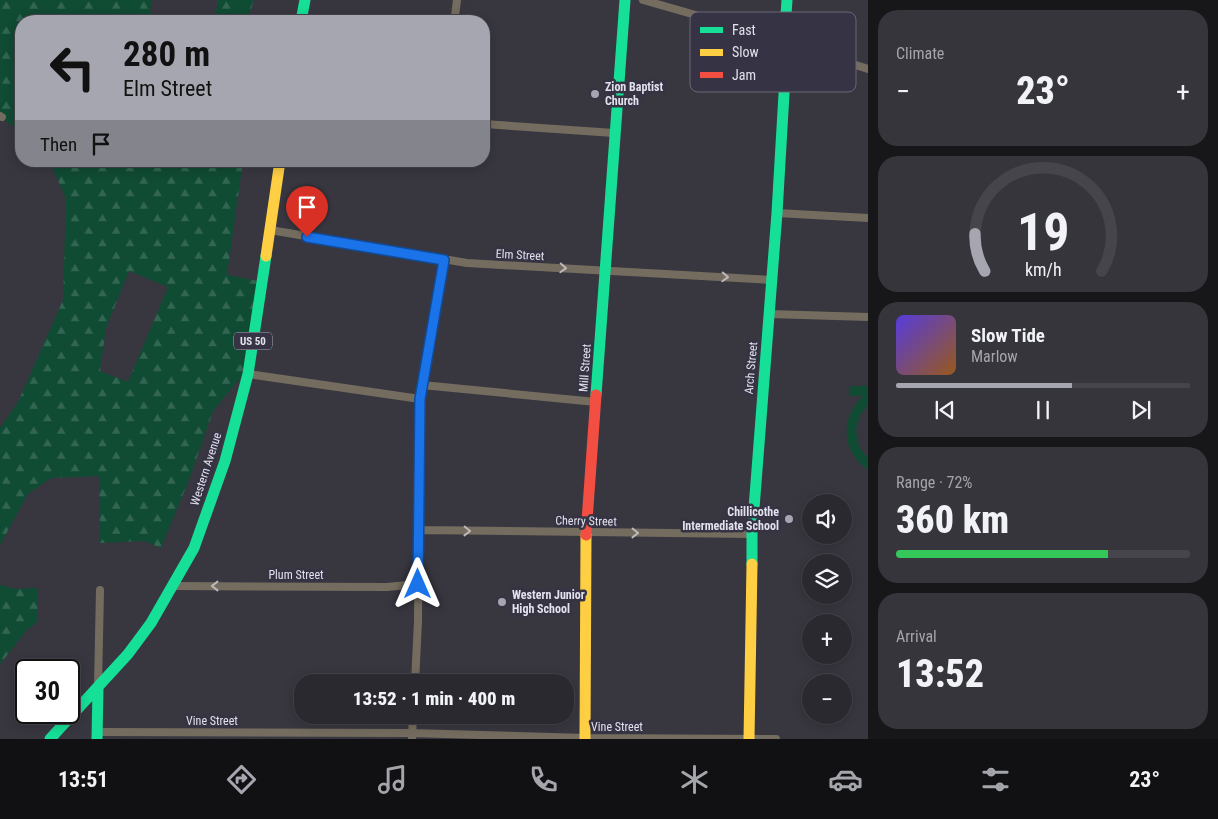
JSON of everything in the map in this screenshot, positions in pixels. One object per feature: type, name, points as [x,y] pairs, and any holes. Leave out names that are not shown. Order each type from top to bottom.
[{"type":"street","points":[[302,15],[305,0]]},
{"type":"street","points":[[455,15],[457,0]]},
{"type":"street","name":"Mill Street","points":[[585,738],[586,532],[625,0]]},
{"type":"street","points":[[643,0],[690,14]]},
{"type":"street","points":[[856,66],[868,70]]},
{"type":"street","name":"Arch Street","points":[[749,739],[752,534],[777,213],[784,92]]},
{"type":"street","points":[[490,124],[614,133]]},
{"type":"street","name":"Western Avenue","points":[[50,739],[128,654],[151,623],[194,548],[225,461],[248,374],[279,167]]},
{"type":"street","points":[[777,213],[868,218]]},
{"type":"street","name":"Elm Street","points":[[270,230],[467,263],[771,280]]},
{"type":"street","points":[[415,674],[420,399],[444,260]]},
{"type":"street","points":[[769,314],[868,317]]},
{"type":"street","points":[[248,374],[420,399]]},
{"type":"street","points":[[422,385],[596,402]]},
{"type":"street","name":"Cherry Street","points":[[418,530],[752,534]]},
{"type":"street","name":"Plum Street","points":[[173,586],[387,587],[418,584]]},
{"type":"street","points":[[98,735],[100,590]]},
{"type":"street","name":"Vine Street","points":[[98,735],[776,739]]},
{"type":"green space","points":[[0,0],[152,0],[150,12],[152,15],[15,15],[15,128],[0,116]]},
{"type":"green space","points":[[218,0],[254,0],[249,15],[215,15]]},
{"type":"green space","points":[[52,167],[242,167],[227,275],[258,281],[242,376],[213,411],[189,480],[161,548],[144,541],[100,543],[99,476],[51,478],[28,494],[0,545],[0,428],[18,402],[63,300],[66,198]],"holes":[[[129,271],[168,287],[128,382],[100,371],[106,328]]]},
{"type":"green space","points":[[850,386],[868,386],[868,405],[860,415],[856,431],[859,447],[868,458],[868,470],[859,463],[848,444],[847,424],[850,414],[863,396],[849,396]]},
{"type":"green space","points":[[0,585],[15,589],[38,588],[38,621],[27,630],[0,664]]},
{"type":"traffic: fast","points":[[302,15],[305,0]]},
{"type":"traffic: fast","points":[[596,395],[625,0]]},
{"type":"traffic: fast","points":[[786,12],[787,0]]},
{"type":"traffic: fast","points":[[752,564],[752,534],[777,213],[784,92]]},
{"type":"traffic: fast","points":[[50,739],[128,654],[151,623],[194,548],[225,461],[248,374],[266,256]]},
{"type":"traffic: fast","points":[[97,739],[98,688]]},
{"type":"traffic: slow","points":[[266,256],[279,167]]},
{"type":"traffic: slow","points":[[585,739],[586,535]]},
{"type":"traffic: slow","points":[[749,739],[752,564]]},
{"type":"traffic: jam","points":[[586,535],[596,395]]},
{"type":"place","name":"Zion Baptist Church","points":[[595,94]]},
{"type":"place","name":"Chillicothe Intermediate School","points":[[789,519]]},
{"type":"place","name":"Western Junior High School","points":[[502,602]]},
{"type":"route","points":[[307,237],[444,260],[420,399],[418,584]]}]
